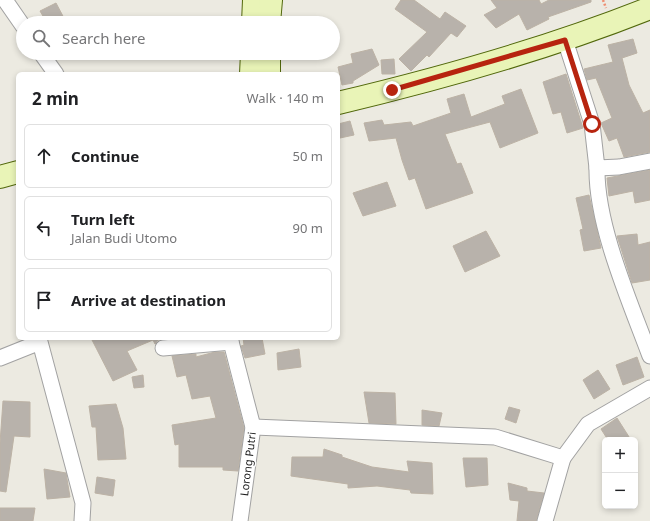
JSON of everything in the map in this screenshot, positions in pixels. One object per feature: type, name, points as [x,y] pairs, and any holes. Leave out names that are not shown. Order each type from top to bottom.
[{"type":"main road","points":[[253,16],[254,0]]},
{"type":"main road","points":[[269,16],[270,0]]},
{"type":"main road","points":[[340,103],[392,90],[565,40],[650,8]]},
{"type":"main road","points":[[251,72],[252,60]]},
{"type":"main road","points":[[269,60],[269,72]]},
{"type":"main road","points":[[0,177],[16,173]]},
{"type":"street","points":[[5,0],[16,16]]},
{"type":"street","points":[[565,40],[592,124],[598,191],[610,242],[650,356]]},
{"type":"street","points":[[47,60],[55,72]]},
{"type":"street","points":[[597,168],[619,167],[650,161]]},
{"type":"street","points":[[163,348],[231,340]]},
{"type":"street","name":"Lorong Putri","points":[[231,340],[253,427],[240,521]]},
{"type":"street","points":[[0,358],[40,342],[83,503],[82,521]]},
{"type":"street","points":[[546,521],[563,458],[582,429],[650,388]]},
{"type":"street","points":[[253,427],[495,437],[563,458]]},
{"type":"building","points":[[401,0],[414,0],[440,19],[445,12],[466,26],[457,37],[451,33],[429,57],[427,55],[411,71],[399,59],[427,32],[395,9]]},
{"type":"building","points":[[491,0],[539,0],[541,4],[549,0],[591,0],[591,2],[548,17],[549,19],[527,30],[519,14],[496,28],[484,15],[497,8]]},
{"type":"building","points":[[56,3],[63,16],[43,16],[40,11]]},
{"type":"building","points":[[633,39],[637,53],[622,58],[629,85],[643,113],[650,110],[650,152],[624,157],[617,138],[609,141],[601,123],[612,118],[596,78],[587,80],[584,69],[613,62],[608,45]]},
{"type":"building","points":[[372,49],[379,65],[353,81],[353,83],[342,85],[338,67],[353,63],[351,54]]},
{"type":"building","points":[[394,59],[395,74],[382,74],[381,60]]},
{"type":"building","points":[[566,74],[583,128],[567,133],[561,112],[553,114],[543,82]]},
{"type":"building","points":[[521,89],[538,133],[500,148],[490,122],[445,134],[457,164],[461,163],[473,193],[426,209],[415,178],[409,180],[396,138],[369,141],[364,123],[382,120],[384,125],[411,122],[413,126],[451,113],[447,99],[464,94],[471,117],[505,104],[502,96]]},
{"type":"building","points":[[350,121],[354,135],[340,138],[340,124]]},
{"type":"building","points":[[650,170],[650,200],[635,203],[633,191],[609,196],[607,178]]},
{"type":"building","points":[[387,182],[396,206],[363,216],[353,193]]},
{"type":"building","points":[[589,195],[601,248],[584,251],[580,230],[583,229],[576,198]]},
{"type":"building","points":[[486,231],[500,256],[465,272],[453,246]]},
{"type":"building","points":[[637,234],[638,245],[650,242],[650,280],[632,283],[617,236]]},
{"type":"building","points":[[92,340],[153,340],[127,351],[137,370],[113,381]]},
{"type":"building","points":[[243,340],[262,340],[265,354],[245,358],[241,346],[244,345]]},
{"type":"building","points":[[299,349],[301,367],[278,370],[277,353]]},
{"type":"building","points":[[215,352],[224,352],[244,428],[238,471],[223,470],[223,467],[179,467],[179,444],[175,445],[172,425],[216,418],[210,396],[192,399],[186,375],[177,377],[172,356],[196,354],[196,357]]},
{"type":"building","points":[[637,357],[644,377],[623,385],[616,365]]},
{"type":"building","points":[[598,370],[610,389],[594,399],[583,380]]},
{"type":"building","points":[[143,375],[144,387],[134,388],[132,377]]},
{"type":"building","points":[[364,392],[395,393],[396,424],[369,423]]},
{"type":"building","points":[[3,401],[30,402],[30,437],[14,436],[6,492],[0,491],[0,443]]},
{"type":"building","points":[[116,404],[123,428],[126,459],[98,460],[96,427],[92,427],[89,406]]},
{"type":"building","points":[[509,407],[520,410],[516,423],[505,419]]},
{"type":"building","points":[[422,410],[442,413],[439,426],[422,425]]},
{"type":"building","points":[[617,418],[629,437],[606,437],[601,429]]},
{"type":"building","points":[[324,449],[372,467],[409,472],[407,461],[432,463],[433,494],[411,493],[410,490],[377,486],[348,488],[348,484],[291,476],[292,457],[323,457]]},
{"type":"building","points":[[463,458],[487,458],[488,485],[466,487]]},
{"type":"building","points":[[44,469],[66,473],[70,497],[47,499]]},
{"type":"building","points":[[97,477],[115,480],[113,496],[95,493]]},
{"type":"building","points":[[508,483],[527,488],[527,491],[544,493],[536,521],[517,521],[519,501],[510,500]]},
{"type":"building","points":[[0,508],[35,508],[33,521],[0,521]]},
{"type":"route","points":[[392,90],[565,40],[589,110],[592,124]]}]
